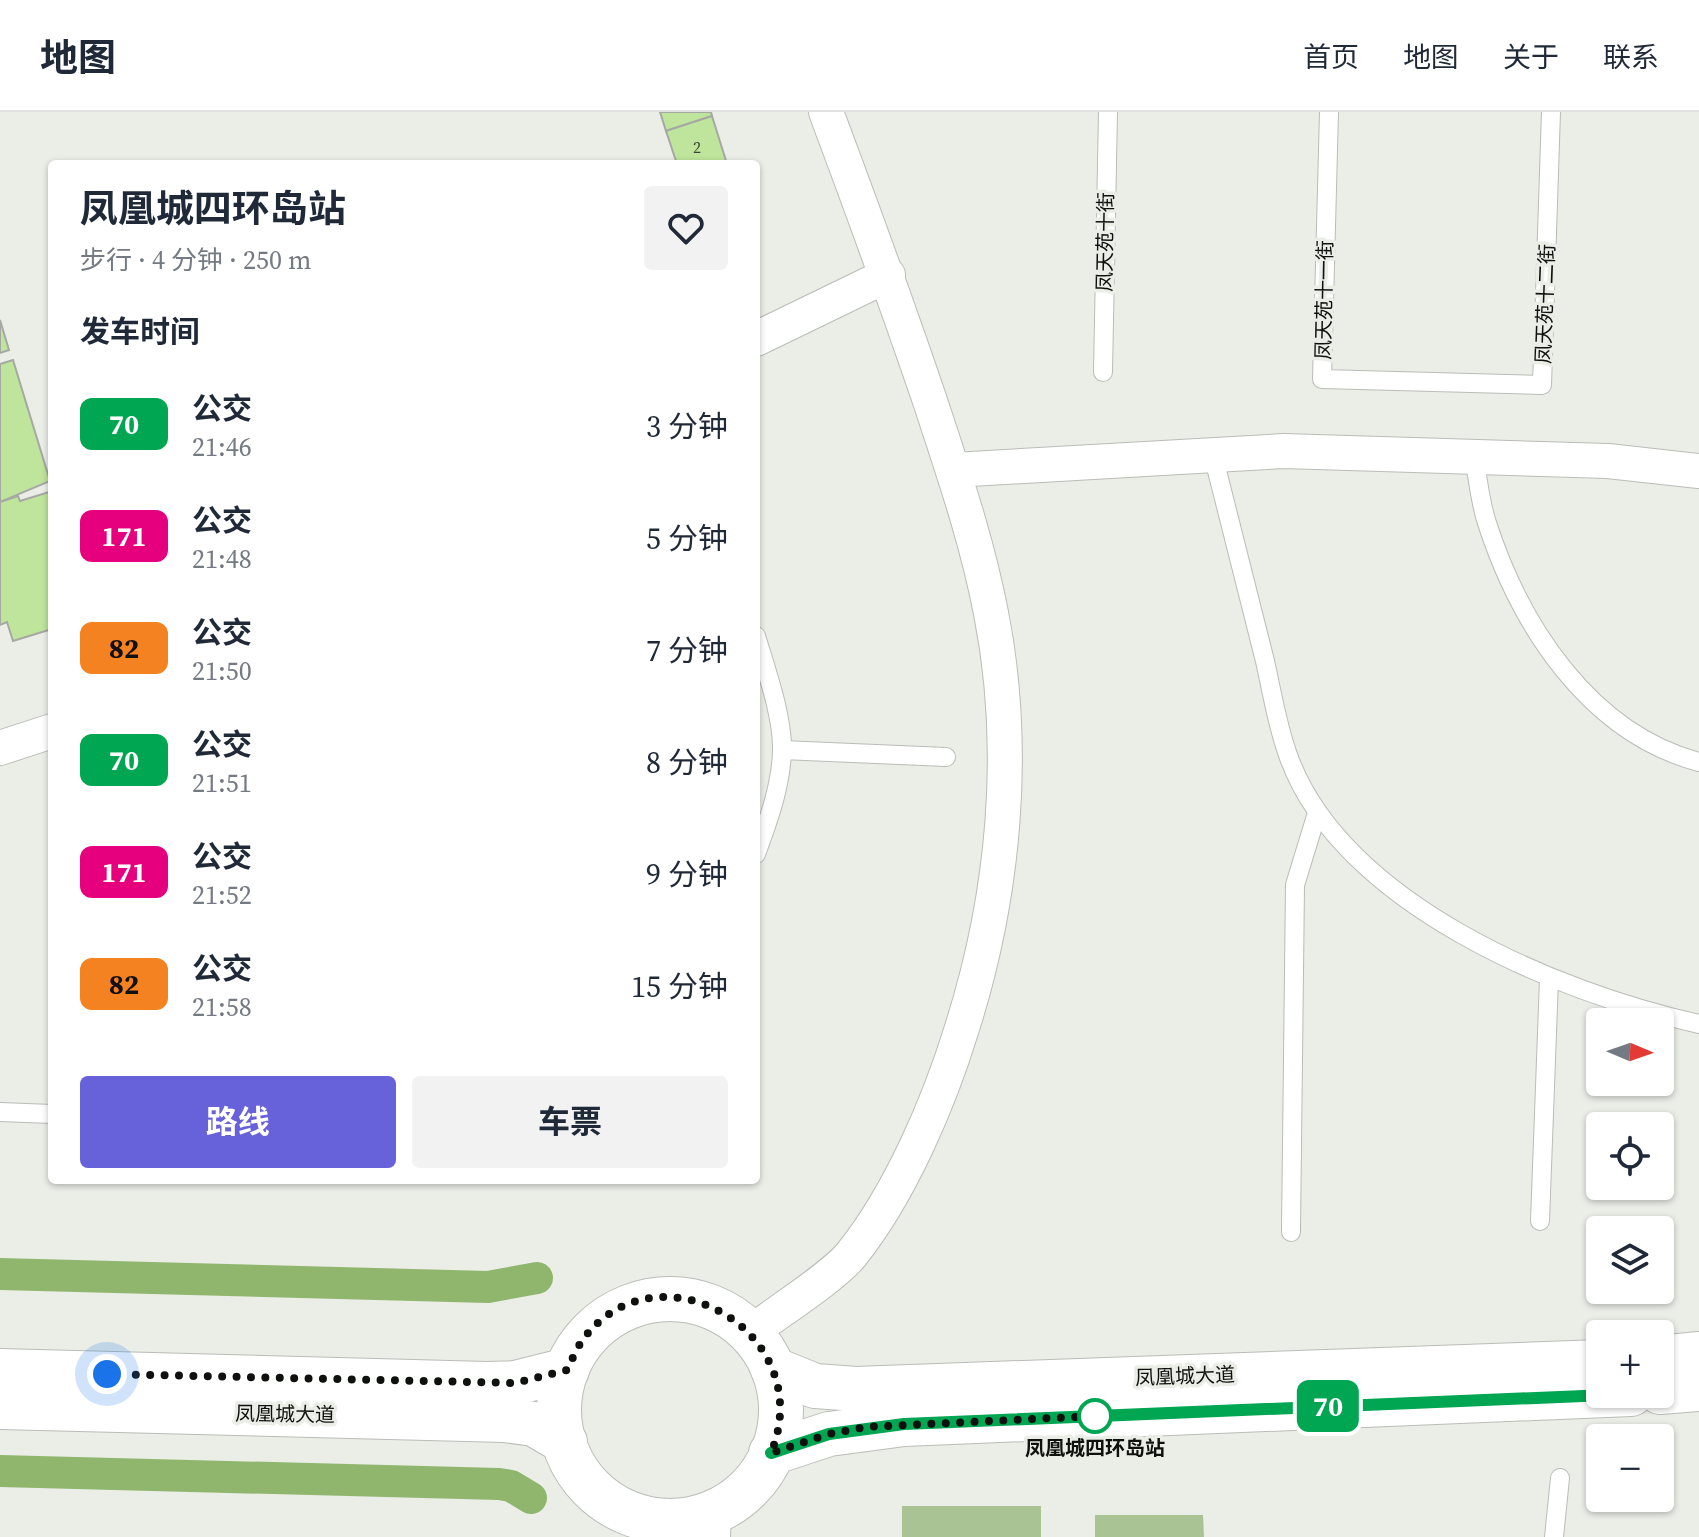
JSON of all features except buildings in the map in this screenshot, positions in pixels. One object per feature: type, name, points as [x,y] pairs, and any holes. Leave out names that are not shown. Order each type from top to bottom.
[{"type":"main road","points":[[685,1298],[720,1310],[750,1333],[773,1369],[780,1389],[782,1411],[779,1433],[757,1478],[714,1525],[641,1518],[607,1503],[580,1477],[565,1442],[560,1394],[567,1370],[585,1337],[613,1313],[648,1299],[685,1298]]},
{"type":"main road","points":[[1674,1357],[1699,1354]]},
{"type":"main road","name":"凤凰城大道","points":[[773,1369],[815,1386],[856,1389],[1586,1363]]},
{"type":"main road","name":"凤凰城大道","points":[[0,1371],[487,1384],[515,1383],[567,1370]]},
{"type":"main road","points":[[1674,1391],[1699,1389]]},
{"type":"main road","name":"凤凰城大道","points":[[771,1453],[829,1434],[904,1424],[1586,1396]]},
{"type":"main road","name":"凤凰城大道","points":[[0,1407],[505,1420],[534,1424],[565,1442]]},
{"type":"street","points":[[750,1333],[850,1257],[890,1194],[924,1128],[953,1059],[975,987],[1001,839],[1004,765],[1001,689],[992,615],[975,542],[888,275],[826,112]]},
{"type":"street","points":[[760,337],[888,275]]},
{"type":"street","points":[[953,470],[1284,451],[1608,461],[1699,471]]},
{"type":"street","points":[[0,748],[48,732]]},
{"type":"lane","name":"凤天苑十街","points":[[1103,372],[1108,112]]},
{"type":"lane","name":"凤天苑十一街","points":[[1329,112],[1322,379],[1432,382]]},
{"type":"lane","name":"凤天苑十二街","points":[[1432,382],[1542,385],[1551,112]]},
{"type":"lane","points":[[1213,455],[1288,756],[1317,813],[1359,862],[1477,942],[1549,979],[1635,1009],[1699,1024]]},
{"type":"lane","points":[[1474,457],[1485,520],[1507,580],[1538,635],[1577,685],[1624,728],[1699,762]]},
{"type":"lane","points":[[760,649],[770,683],[782,750],[770,816],[760,843]]},
{"type":"lane","points":[[782,750],[946,757]]},
{"type":"lane","points":[[1291,1232],[1295,885],[1317,813]]},
{"type":"lane","points":[[1540,1221],[1549,979]]},
{"type":"lane","points":[[0,1112],[48,1114]]},
{"type":"lane","points":[[1554,1537],[1560,1478]]},
{"type":"green space","points":[[902,1506],[1041,1506],[1041,1537],[902,1537]]},
{"type":"green space","points":[[1095,1515],[1203,1515],[1204,1537],[1095,1537]]},
{"type":"waterway","points":[[0,1274],[488,1287],[537,1278]]},
{"type":"waterway","points":[[0,1471],[499,1484],[511,1486],[531,1498]]},
{"type":"bus line","name":"70","points":[[771,1453],[829,1434],[904,1424],[1586,1396]]},
{"type":"place","name":"凤凰城四环岛站","points":[[1095,1416]]},
{"type":"route","points":[[107,1374],[515,1383],[567,1370],[585,1337],[613,1313],[648,1299],[685,1298],[720,1310],[750,1333],[763,1350],[780,1389],[782,1411],[779,1433],[771,1453],[795,1443],[866,1427],[1095,1416]]}]
